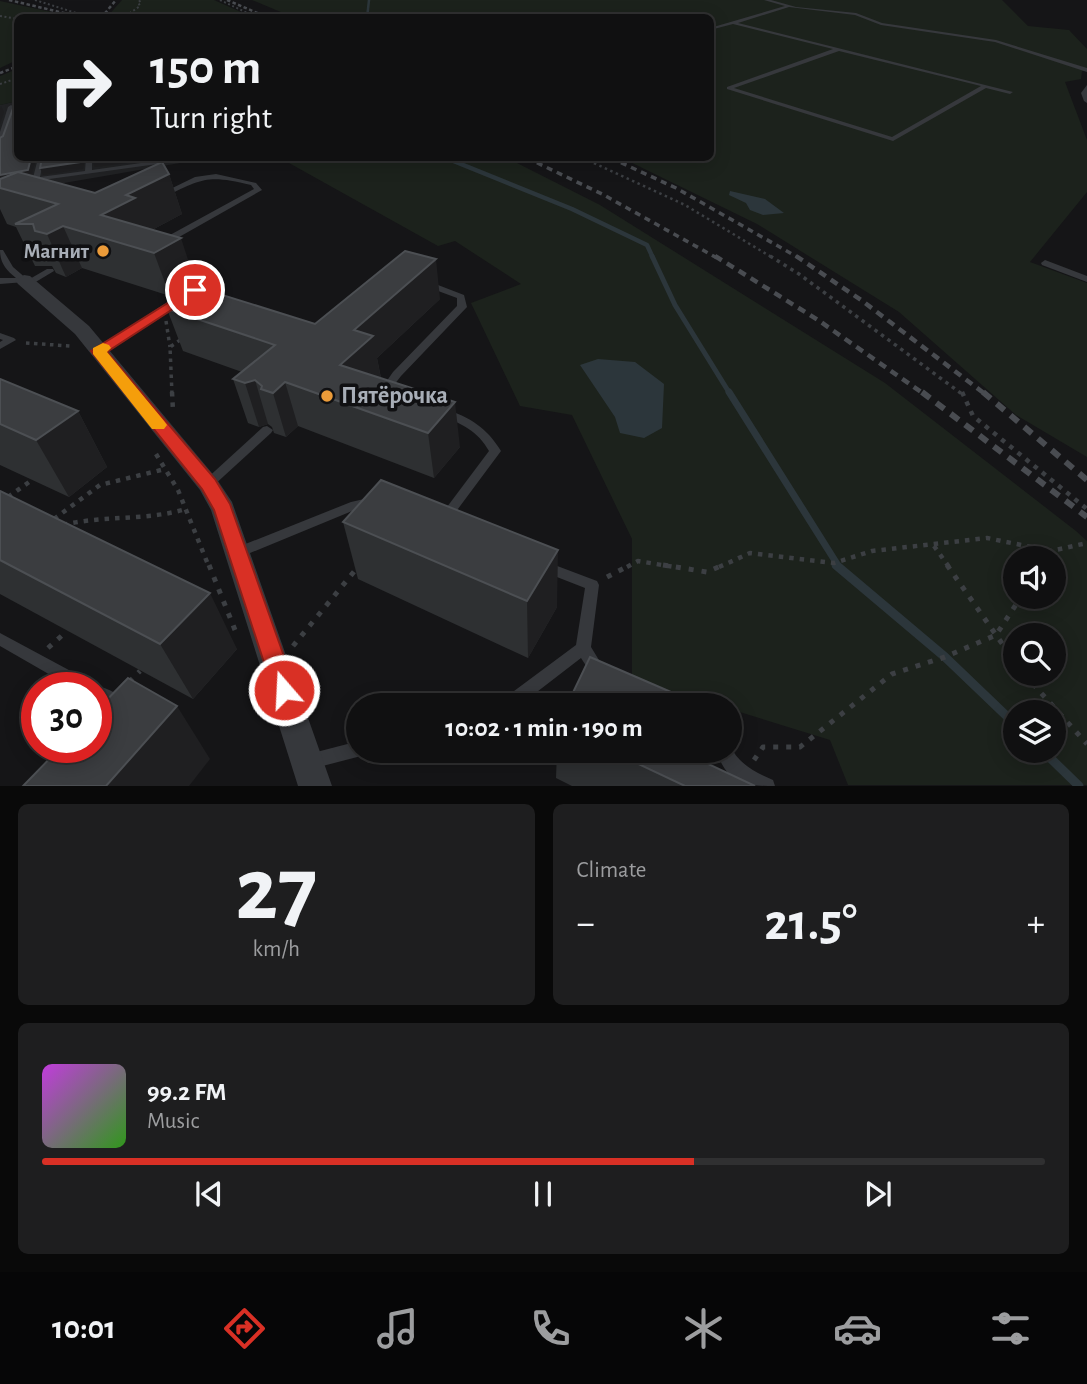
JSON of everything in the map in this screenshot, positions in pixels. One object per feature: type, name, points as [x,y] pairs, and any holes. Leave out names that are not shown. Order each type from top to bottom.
[{"type":"street","points":[[26,279],[82,330],[99,351],[163,454],[208,484],[223,509],[312,774]]},
{"type":"lane","points":[[766,0],[789,7],[856,14],[881,24],[996,41],[1087,70]]},
{"type":"lane","points":[[714,28],[789,7]]},
{"type":"lane","points":[[733,23],[1010,92]]},
{"type":"lane","points":[[839,49],[729,88],[893,139],[985,86]]},
{"type":"lane","points":[[1087,86],[1084,93],[1087,101]]},
{"type":"lane","points":[[0,142],[11,107]]},
{"type":"lane","points":[[36,180],[40,161]]},
{"type":"lane","points":[[88,172],[89,161]]},
{"type":"lane","points":[[19,183],[88,172],[133,161]]},
{"type":"lane","points":[[153,249],[258,190],[254,184],[212,174],[197,177],[155,199]]},
{"type":"lane","points":[[0,252],[10,269],[26,279]]},
{"type":"lane","points":[[99,351],[211,277],[203,269],[164,257]]},
{"type":"lane","points":[[1045,263],[1087,279]]},
{"type":"lane","points":[[403,399],[395,394],[389,384],[462,307],[461,297],[426,283],[408,280]]},
{"type":"lane","points":[[169,306],[187,307]]},
{"type":"lane","points":[[429,408],[473,424],[486,435],[495,451],[439,525],[447,528]]},
{"type":"lane","points":[[208,484],[267,430]]},
{"type":"lane","points":[[237,553],[355,505],[373,502],[383,506]]},
{"type":"lane","points":[[529,560],[592,585],[583,648],[600,675],[613,680]]},
{"type":"lane","points":[[0,639],[59,672]]},
{"type":"lane","points":[[524,693],[583,648]]},
{"type":"lane","points":[[112,701],[131,712],[122,721]]},
{"type":"lane","points":[[312,774],[346,756]]},
{"type":"lane","points":[[732,763],[744,776],[766,786]]},
{"type":"path","points":[[35,0],[79,14]]},
{"type":"path","points":[[105,14],[130,13],[142,0]]},
{"type":"path","points":[[220,0],[250,14]]},
{"type":"path","points":[[590,161],[685,205],[799,274],[961,391],[973,416],[1087,509]]},
{"type":"path","points":[[169,306],[170,347],[163,454],[242,646]]},
{"type":"path","points":[[170,347],[190,333]]},
{"type":"path","points":[[2,342],[73,346]]},
{"type":"path","points":[[48,523],[100,485],[163,454]]},
{"type":"path","points":[[2,502],[32,480]]},
{"type":"path","points":[[60,526],[82,519],[164,517],[186,509]]},
{"type":"path","points":[[592,585],[638,561],[707,572],[750,553],[834,563],[872,551],[987,538],[1026,546]]},
{"type":"path","points":[[1066,548],[1087,543]]},
{"type":"path","points":[[934,546],[1003,645]]},
{"type":"path","points":[[276,666],[361,564]]},
{"type":"path","points":[[744,776],[763,747],[800,747],[892,674],[945,657],[996,635],[1013,609]]},
{"type":"path","points":[[223,621],[233,625]]},
{"type":"path","points":[[36,659],[67,631]]},
{"type":"path","points":[[1035,686],[1087,744]]},
{"type":"shaded area","points":[[122,0],[214,0],[245,14],[110,14]]},
{"type":"shaded area","points":[[252,0],[1002,0],[1028,26],[1069,30],[1087,49],[1087,71],[1082,71],[1081,79],[1065,82],[1087,140],[1087,192],[1030,262],[1087,283],[1087,457],[1016,415],[899,312],[757,224],[628,161],[714,161],[714,14],[285,14]]},
{"type":"shaded area","points":[[0,1],[61,14],[14,14],[14,61],[0,68]]},
{"type":"shaded area","points":[[14,70],[14,102],[0,105],[0,76]]},
{"type":"shaded area","points":[[14,102],[14,161],[192,161],[0,194],[0,105]]},
{"type":"shaded area","points":[[285,161],[515,162],[600,205],[885,383],[1076,531],[1087,541],[1087,785],[848,785],[830,740],[742,713],[742,693],[678,693],[632,679],[632,539],[572,415],[520,406],[471,303],[521,284],[455,241],[438,246]]},
{"type":"shaded area","points":[[730,191],[765,199],[784,213],[763,215],[750,210],[746,203],[729,195]]},
{"type":"shaded area","points":[[598,359],[635,362],[664,384],[662,428],[644,438],[620,433],[615,417],[580,365]]},
{"type":"building","points":[[14,106],[14,161],[30,161],[28,170],[0,175],[0,138]]},
{"type":"building","points":[[41,161],[80,161],[80,162],[40,168]]},
{"type":"building","points":[[162,162],[169,174],[126,195],[135,198],[101,215],[181,238],[154,253],[63,226],[47,234],[35,231],[33,224],[15,224],[58,204],[0,188],[0,179],[18,172],[95,193]]},
{"type":"building","points":[[405,251],[436,259],[354,330],[373,336],[340,365],[455,402],[428,433],[285,382],[273,393],[261,389],[262,386],[255,380],[245,383],[233,379],[275,345],[167,309],[200,288],[315,324]]},
{"type":"building","points":[[0,379],[78,411],[36,440],[0,424]]},
{"type":"building","points":[[381,480],[558,550],[527,601],[343,522]]},
{"type":"building","points":[[0,491],[210,593],[160,644],[0,560]]},
{"type":"building","points":[[590,657],[673,693],[573,693]]},
{"type":"building","points":[[128,678],[177,706],[106,786],[23,786],[45,763],[112,763],[112,694]]},
{"type":"building","points":[[636,763],[706,763],[755,786],[685,786]]},
{"type":"waterway","points":[[367,14],[369,0]]},
{"type":"waterway","points":[[453,161],[572,209],[647,245],[653,258]]},
{"type":"waterway","points":[[652,256],[675,305],[730,394]]},
{"type":"waterway","points":[[729,392],[839,567]]},
{"type":"waterway","points":[[836,565],[945,657],[1003,713]]},
{"type":"waterway","points":[[1055,763],[1079,786]]},
{"type":"railway","points":[[9,0],[68,14]]},
{"type":"railway","points":[[104,14],[116,0]]},
{"type":"railway","points":[[227,0],[260,14]]},
{"type":"railway","points":[[0,73],[14,68]]},
{"type":"railway","points":[[533,161],[602,194],[717,258]]},
{"type":"railway","points":[[618,161],[676,188],[799,258]]},
{"type":"railway","points":[[715,256],[818,320],[924,394]]},
{"type":"railway","points":[[799,258],[861,300],[985,394]]},
{"type":"railway","points":[[922,392],[1087,517]]},
{"type":"railway","points":[[983,392],[1087,480]]},
{"type":"slow traffic","points":[[103,348],[99,351],[158,425]]},
{"type":"place","name":"Магнит","points":[[103,251]]},
{"type":"place","name":"Пятёрочка","points":[[327,396]]},
{"type":"route","points":[[195,290],[99,351],[208,484],[223,509],[284,690]]}]
